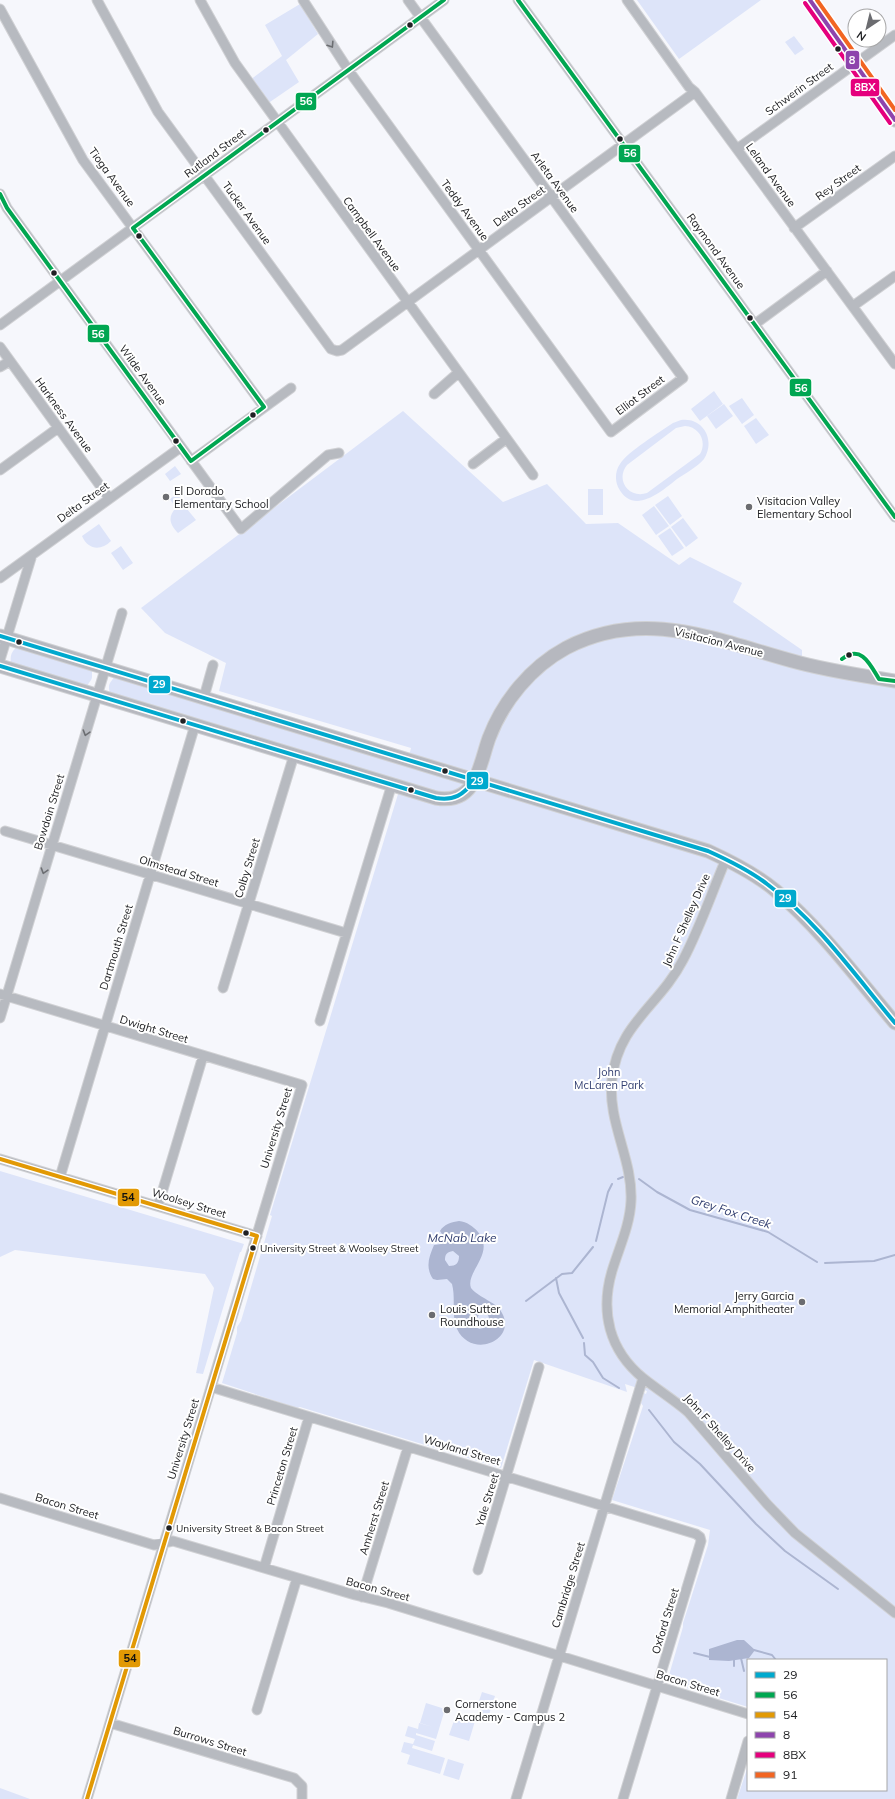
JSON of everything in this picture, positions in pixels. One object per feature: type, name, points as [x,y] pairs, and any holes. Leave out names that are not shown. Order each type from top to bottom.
[{"type":"street","name":"Tucker Avenue","points":[[97,0],[158,112],[331,349],[337,352]]},
{"type":"street","name":"Campbell Avenue","points":[[200,0],[235,63],[407,303],[533,475]]},
{"type":"street","name":"Teddy Avenue","points":[[303,0],[348,71],[611,432]]},
{"type":"street","name":"Arleta Avenue","points":[[408,0],[683,378]]},
{"type":"street","name":"Rutland Street","points":[[0,325],[444,0]]},
{"type":"street","name":"Raymond Avenue","points":[[518,0],[622,145],[628,150],[895,517]]},
{"type":"street","name":"Leland Avenue","points":[[627,0],[689,87],[695,92],[895,364]]},
{"type":"street","points":[[810,0],[895,120]]},
{"type":"street","name":"Tioga Avenue","points":[[0,9],[83,160],[264,407]]},
{"type":"street","name":"Schwerin Street","points":[[737,149],[895,35]]},
{"type":"street","name":"Delta Street","points":[[337,352],[342,350],[407,303],[695,92]]},
{"type":"street","name":"Rey Street","points":[[794,228],[895,156]]},
{"type":"street","name":"Wilde Avenue","points":[[0,194],[8,208],[241,529],[328,455],[339,453]]},
{"type":"street","points":[[755,324],[827,271]]},
{"type":"street","points":[[853,306],[895,276]]},
{"type":"street","name":"Harkness Avenue","points":[[0,347],[109,498]]},
{"type":"street","points":[[0,368],[10,361]]},
{"type":"street","points":[[434,394],[458,373]]},
{"type":"street","name":"Elliot Street","points":[[611,432],[683,378]]},
{"type":"street","points":[[191,461],[291,388]]},
{"type":"street","points":[[0,470],[58,428]]},
{"type":"street","points":[[473,464],[506,439]]},
{"type":"street","name":"Delta Street","points":[[0,578],[180,447]]},
{"type":"street","points":[[0,660],[3,637],[32,554]]},
{"type":"street","name":"Bowdoin Street","points":[[0,1018],[3,995],[52,846],[122,613]]},
{"type":"street","name":"Visitacion Avenue","points":[[474,781],[494,725],[508,702],[524,682],[543,664],[566,648],[616,630],[644,628],[676,630],[808,665],[895,681]]},
{"type":"street","points":[[3,637],[474,781],[691,845],[726,859],[756,876],[776,890],[803,915],[895,1023]]},
{"type":"street","points":[[0,666],[436,798],[449,800],[460,796],[474,781]]},
{"type":"street","points":[[204,698],[213,666]]},
{"type":"street","name":"Dartmouth Street","points":[[60,1177],[195,725]]},
{"type":"street","name":"Colby Street","points":[[223,988],[294,754]]},
{"type":"street","points":[[320,1021],[392,784]]},
{"type":"street","name":"Olmstead Street","points":[[5,831],[346,933]]},
{"type":"street","name":"John F Shelley Drive","points":[[726,859],[684,960],[665,987],[630,1029],[618,1052],[612,1078],[611,1091],[613,1117],[629,1176],[631,1202],[628,1219],[610,1281],[606,1306],[607,1318],[615,1342],[631,1366],[643,1378],[688,1412],[767,1504],[795,1533],[895,1613]]},
{"type":"street","name":"Dwight Street","points":[[3,995],[302,1085]]},
{"type":"street","points":[[158,1206],[203,1056]]},
{"type":"street","name":"University Street","points":[[86,1799],[302,1085]]},
{"type":"street","name":"Woolsey Street","points":[[0,1159],[257,1236]]},
{"type":"street","name":"Yale Street","points":[[478,1570],[539,1367]]},
{"type":"street","name":"Cambridge Street","points":[[516,1799],[643,1378]]},
{"type":"street","name":"Wayland Street","points":[[211,1387],[696,1534],[700,1537],[701,1541]]},
{"type":"street","name":"Princeton Street","points":[[264,1568],[309,1417]]},
{"type":"street","name":"Amherst Street","points":[[362,1597],[408,1447]]},
{"type":"street","name":"Bacon Street","points":[[0,1498],[154,1545],[173,1541],[362,1597],[395,1605],[747,1714]]},
{"type":"street","name":"Oxford Street","points":[[623,1799],[701,1541]]},
{"type":"street","points":[[258,1710],[297,1578]]},
{"type":"street","name":"Burrows Street","points":[[110,1723],[290,1777],[297,1780],[302,1786],[302,1799]]},
{"type":"street","points":[[731,1799],[747,1744]]},
{"type":"green space","points":[[637,0],[761,0],[679,59]]},
{"type":"green space","points":[[300,4],[318,34],[286,60],[299,82],[267,104],[250,80],[282,56],[265,25]]},
{"type":"green space","points":[[794,36],[804,49],[795,55],[785,42]]},
{"type":"green space","points":[[714,391],[723,404],[700,421],[691,409]]},
{"type":"green space","points":[[742,398],[754,415],[742,424],[729,406]]},
{"type":"green space","points":[[724,404],[733,416],[716,429],[707,416]]},
{"type":"green space","name":"John McLaren Park","points":[[403,411],[503,502],[547,484],[586,524],[618,523],[679,565],[690,557],[742,583],[733,602],[802,650],[802,670],[895,687],[895,1799],[737,1799],[747,1769],[747,1791],[887,1791],[887,1659],[747,1659],[747,1707],[667,1682],[683,1623],[708,1545],[710,1530],[612,1500],[643,1406],[641,1403],[644,1393],[646,1394],[647,1391],[625,1384],[627,1392],[534,1360],[501,1468],[300,1407],[297,1408],[222,1383],[237,1333],[237,1327],[241,1321],[272,1216],[270,1215],[402,781],[110,693],[109,685],[115,676],[407,764],[411,748],[219,691],[226,663],[165,633],[141,608]]},
{"type":"green space","points":[[756,418],[769,435],[756,444],[744,426]]},
{"type":"green space","points":[[681,420],[689,420],[696,422],[701,426],[705,431],[709,444],[704,459],[664,490],[648,499],[639,501],[631,500],[624,496],[616,481],[616,473],[620,464],[636,448],[673,423]],"holes":[[[685,426],[695,429],[701,436],[703,445],[700,454],[647,493],[640,494],[630,491],[623,482],[624,471],[627,465],[676,428]]]},
{"type":"green space","points":[[175,466],[181,474],[170,481],[165,474]]},
{"type":"green space","points":[[588,489],[603,489],[603,515],[588,515]]},
{"type":"green space","points":[[178,493],[184,501],[180,505],[183,504],[196,520],[178,533],[171,524],[171,515],[176,508],[170,499]]},
{"type":"green space","points":[[668,496],[682,516],[670,525],[655,505]]},
{"type":"green space","points":[[654,506],[669,526],[656,535],[642,515]]},
{"type":"green space","points":[[683,518],[698,538],[686,547],[671,527]]},
{"type":"green space","points":[[99,524],[111,541],[99,548],[95,548],[88,544],[82,536]]},
{"type":"green space","points":[[670,528],[684,548],[672,556],[658,536]]},
{"type":"green space","points":[[121,546],[133,563],[123,570],[111,553]]},
{"type":"green space","points":[[17,647],[92,670],[91,680],[87,686],[11,664],[11,654]]},
{"type":"green space","points":[[0,1171],[244,1244],[240,1252],[203,1374],[196,1373],[214,1288],[205,1274],[15,1250],[0,1257]]},
{"type":"green space","points":[[482,1692],[495,1696],[488,1718],[479,1715],[482,1705],[478,1704]]},
{"type":"green space","points":[[426,1703],[445,1709],[436,1739],[416,1733],[416,1735],[435,1741],[432,1751],[413,1745],[412,1748],[445,1758],[440,1774],[407,1764],[410,1755],[401,1752],[404,1742],[413,1744],[415,1739],[405,1736],[408,1726],[418,1729],[419,1723],[433,1727],[420,1723]]},
{"type":"green space","points":[[456,1715],[475,1721],[469,1741],[449,1735]]},
{"type":"green space","points":[[448,1759],[464,1764],[459,1780],[443,1775]]},
{"type":"green space","points":[[0,1788],[30,1799],[0,1799]]},
{"type":"water","name":"McNab Lake","points":[[459,1221],[465,1222],[472,1226],[483,1240],[484,1247],[482,1255],[472,1275],[470,1282],[471,1288],[499,1309],[505,1323],[503,1331],[498,1338],[491,1343],[482,1345],[472,1343],[464,1338],[455,1324],[452,1284],[447,1279],[433,1279],[429,1270],[429,1258],[434,1245],[441,1244],[444,1237],[440,1231],[446,1225]],"holes":[[[453,1251],[459,1256],[458,1261],[457,1264],[449,1266],[445,1260],[445,1256]],[[484,1312],[488,1315],[490,1321],[487,1327],[479,1329],[474,1323],[480,1313]]]},
{"type":"water","points":[[737,1640],[744,1640],[755,1650],[749,1658],[729,1661],[709,1660],[709,1649]]},
{"type":"waterway","name":"Grey Fox Creek","points":[[618,1179],[623,1177]]},
{"type":"waterway","name":"Grey Fox Creek","points":[[639,1179],[657,1192],[690,1210],[768,1232],[817,1262]]},
{"type":"waterway","name":"Grey Fox Creek","points":[[596,1241],[608,1192],[612,1184]]},
{"type":"waterway","name":"Grey Fox Creek","points":[[526,1301],[562,1274],[572,1273],[593,1247]]},
{"type":"waterway","name":"Grey Fox Creek","points":[[825,1263],[874,1261],[895,1255]]},
{"type":"waterway","points":[[556,1278],[559,1293],[583,1338]]},
{"type":"waterway","points":[[584,1343],[585,1355],[593,1362],[603,1378],[619,1388]]},
{"type":"waterway","points":[[649,1410],[674,1442],[700,1464],[756,1524],[785,1551],[838,1589]]},
{"type":"waterway","points":[[754,1650],[772,1655],[775,1659]]},
{"type":"waterway","points":[[694,1653],[710,1657]]},
{"type":"waterway","points":[[741,1658],[744,1671]]},
{"type":"waterway","points":[[734,1659],[734,1666]]},
{"type":"transit line","name":"56","points":[[0,194],[7,208],[191,461],[264,407],[133,228],[444,0]]},
{"type":"transit line","name":"56","points":[[518,0],[895,517]]},
{"type":"transit line","name":"8","points":[[810,0],[895,120]]},
{"type":"transit line","name":"91","points":[[817,0],[895,110]]},
{"type":"transit line","name":"8BX","points":[[805,3],[890,123]]},
{"type":"transit line","name":"29","points":[[0,636],[708,851],[753,874],[785,899],[835,949],[895,1023]]},
{"type":"transit line","name":"56","points":[[842,659],[849,655],[860,655],[872,667],[879,679],[895,681]]},
{"type":"transit line","name":"29","points":[[0,666],[436,798],[448,799],[458,796],[474,781]]},
{"type":"transit line","name":"54","points":[[0,1159],[257,1236]]},
{"type":"transit line","name":"54","points":[[87,1799],[257,1236]]},
{"type":"place","name":"El Dorado Elementary School","points":[[166,497]]},
{"type":"place","name":"Visitacion Valley Elementary School","points":[[749,507]]},
{"type":"place","name":"University Street & Woolsey Street","points":[[253,1248]]},
{"type":"place","name":"Jerry Garcia Memorial Amphitheater","points":[[802,1302]]},
{"type":"place","name":"Louis Sutter Roundhouse","points":[[432,1315]]},
{"type":"place","name":"University Street & Bacon Street","points":[[169,1528]]},
{"type":"place","name":"Cornerstone Academy - Campus 2","points":[[447,1710]]}]
